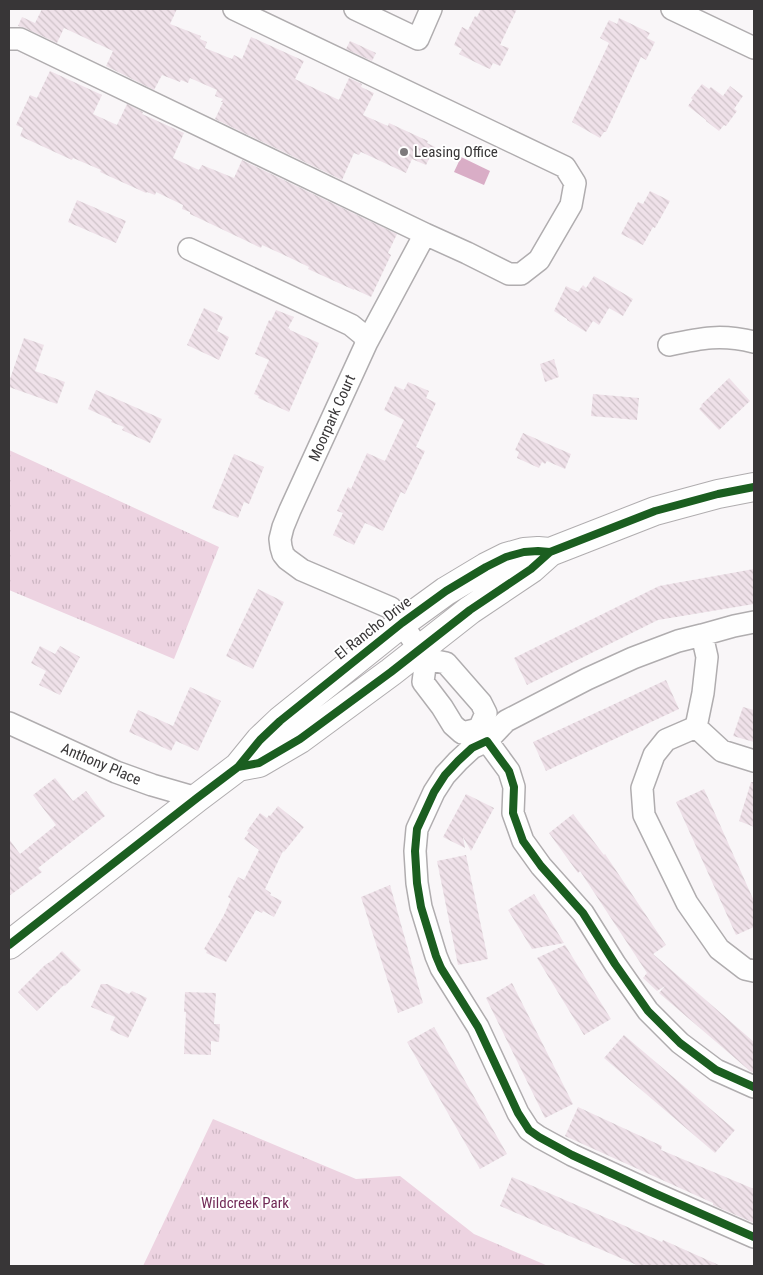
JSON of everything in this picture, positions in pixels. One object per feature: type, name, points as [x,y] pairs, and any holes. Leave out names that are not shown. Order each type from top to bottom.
[{"type":"main road","name":"El Rancho Drive","points":[[238,767],[259,763],[300,739],[423,654],[470,610],[531,569],[550,552],[655,510],[754,487]]},
{"type":"main road","name":"El Rancho Drive","points":[[9,945],[238,767],[260,740],[280,721],[402,622],[486,566],[506,557],[524,552],[550,552]]},
{"type":"street","points":[[9,39],[20,39],[509,274],[521,274],[539,260],[571,205],[575,182],[565,167],[234,9]]},
{"type":"street","points":[[355,9],[418,39],[432,9]]},
{"type":"street","points":[[672,9],[754,48]]},
{"type":"street","points":[[189,249],[351,324],[362,334],[367,342],[425,234]]},
{"type":"street","points":[[669,345],[712,337],[726,337],[754,342]]},
{"type":"street","name":"Moorpark Court","points":[[367,342],[290,510],[280,539],[281,547],[283,554],[302,570],[391,608],[402,622]]},
{"type":"street","points":[[402,622],[423,654],[423,682],[453,725],[462,733],[483,735]]},
{"type":"street","points":[[754,622],[678,641],[651,651],[587,679],[483,735],[445,775],[434,792],[417,829],[415,851],[420,907],[436,956],[441,968],[478,1027],[518,1113],[530,1130],[539,1138],[572,1155],[754,1237]]},
{"type":"street","points":[[696,727],[703,693],[707,657],[702,635]]},
{"type":"street","points":[[423,654],[446,663],[486,712],[483,735],[510,771],[514,786],[513,813],[523,841],[541,866],[583,913],[615,964],[648,1011],[680,1043],[716,1070],[754,1087]]},
{"type":"street","points":[[442,708],[466,686]]},
{"type":"street","name":"Anthony Place","points":[[9,723],[125,775],[197,798]]},
{"type":"street","points":[[696,727],[722,751],[754,760]]},
{"type":"street","points":[[696,727],[666,740],[654,755],[642,788],[644,815],[686,903],[719,949],[745,969],[754,971]]},
{"type":"green space","points":[[9,450],[219,547],[174,659],[9,590]]},
{"type":"green space","name":"Wildcreek Park","points":[[213,1119],[356,1179],[400,1176],[474,1234],[548,1266],[143,1266]]},
{"type":"shaded area","points":[[461,157],[490,171],[484,185],[454,172]]},
{"type":"building","points":[[42,9],[177,9],[170,24],[201,36],[200,39],[207,42],[205,48],[232,59],[234,55],[242,59],[251,37],[304,61],[295,79],[339,100],[349,78],[362,84],[361,87],[374,93],[363,115],[388,126],[389,123],[428,141],[427,143],[435,147],[426,165],[412,159],[406,173],[361,152],[359,155],[354,153],[342,180],[215,119],[223,102],[221,102],[223,99],[215,96],[217,90],[190,78],[188,83],[162,75],[154,90],[106,66],[113,51],[64,28],[57,43],[18,26],[22,17],[35,23]]},
{"type":"building","points":[[481,9],[517,9],[500,45],[509,48],[500,66],[493,63],[490,69],[459,54],[462,49],[454,45],[462,27],[468,30]]},
{"type":"building","points":[[619,18],[650,33],[647,38],[655,42],[646,60],[641,57],[606,132],[600,138],[572,122],[609,43],[600,38],[609,20],[617,24]]},
{"type":"building","points":[[350,41],[376,53],[372,61],[346,49]]},
{"type":"building","points":[[50,71],[102,95],[93,114],[117,125],[127,104],[143,112],[142,114],[184,133],[173,158],[199,170],[202,165],[234,178],[242,160],[397,234],[388,253],[391,255],[371,297],[308,269],[309,267],[282,254],[262,245],[261,248],[190,214],[190,212],[182,209],[183,205],[156,192],[155,195],[146,193],[100,172],[101,170],[73,158],[72,160],[20,136],[23,128],[16,125],[30,95],[37,98]]},
{"type":"building","points":[[702,84],[709,89],[711,87],[723,96],[730,86],[743,96],[734,109],[737,111],[726,126],[724,125],[719,131],[688,106],[693,99],[691,98]]},
{"type":"building","points":[[650,191],[670,201],[643,245],[621,234],[638,202],[643,204]]},
{"type":"building","points":[[77,200],[126,221],[116,243],[68,222]]},
{"type":"building","points":[[594,276],[633,299],[623,316],[609,308],[599,325],[593,321],[586,332],[554,311],[566,286],[578,292],[583,285],[586,288]]},
{"type":"building","points":[[204,308],[223,317],[217,331],[229,337],[219,360],[187,345]]},
{"type":"building","points":[[276,310],[294,317],[288,328],[290,330],[319,343],[289,412],[258,398],[259,396],[254,394],[269,360],[255,354],[269,320],[271,321]]},
{"type":"building","points":[[24,338],[44,345],[35,371],[65,382],[57,404],[9,387]]},
{"type":"building","points":[[554,359],[559,377],[545,382],[540,364]]},
{"type":"building","points":[[729,378],[750,401],[719,430],[699,409]]},
{"type":"building","points":[[408,382],[429,391],[426,398],[436,403],[416,447],[425,451],[405,494],[401,492],[383,531],[365,523],[354,545],[333,535],[343,513],[337,511],[348,487],[351,489],[367,453],[385,461],[404,420],[384,410],[395,386],[404,390]]},
{"type":"building","points":[[96,390],[162,419],[150,443],[122,430],[124,427],[88,409]]},
{"type":"building","points":[[593,394],[639,398],[637,420],[591,416]]},
{"type":"building","points":[[523,433],[571,454],[565,469],[547,461],[545,464],[542,462],[539,468],[517,458],[519,452],[515,450]]},
{"type":"building","points":[[234,454],[264,467],[249,504],[244,502],[238,518],[212,508]]},
{"type":"building","points":[[754,569],[754,604],[658,620],[527,685],[514,658],[659,586]]},
{"type":"building","points":[[258,589],[284,602],[253,669],[226,656]]},
{"type":"building","points":[[40,646],[55,654],[60,646],[80,657],[60,695],[39,685],[46,671],[31,663]]},
{"type":"building","points":[[666,680],[679,709],[546,771],[533,742]]},
{"type":"building","points":[[190,687],[221,701],[198,751],[176,741],[171,751],[129,732],[138,710],[173,726]]},
{"type":"building","points":[[743,707],[754,710],[754,742],[733,736]]},
{"type":"building","points":[[55,778],[73,801],[86,791],[105,816],[38,868],[42,872],[9,896],[9,839],[20,854],[56,825],[33,795]]},
{"type":"building","points":[[751,782],[754,782],[754,827],[739,821]]},
{"type":"building","points":[[704,789],[754,901],[754,927],[736,935],[676,802]]},
{"type":"building","points":[[466,794],[494,808],[471,851],[463,837],[465,848],[443,837]]},
{"type":"building","points":[[278,806],[304,827],[283,851],[265,889],[271,893],[270,895],[282,901],[274,917],[263,911],[262,913],[256,910],[226,962],[206,953],[207,951],[204,949],[224,915],[231,899],[228,897],[238,877],[244,880],[259,850],[244,839],[249,832],[247,831],[260,813],[267,818]]},
{"type":"building","points":[[573,814],[605,854],[666,945],[653,954],[754,1042],[754,1073],[659,993],[665,986],[657,991],[643,978],[647,973],[580,871],[578,873],[549,833]]},
{"type":"building","points":[[466,855],[488,959],[458,965],[437,861]]},
{"type":"building","points":[[390,885],[423,1003],[398,1013],[361,897]]},
{"type":"building","points":[[534,894],[564,943],[532,949],[508,910]]},
{"type":"building","points":[[565,945],[611,1019],[584,1035],[537,958]]},
{"type":"building","points":[[62,951],[81,970],[37,1011],[18,992]]},
{"type":"building","points":[[512,983],[573,1104],[545,1118],[486,998]]},
{"type":"building","points":[[101,984],[107,984],[129,994],[132,991],[147,998],[128,1038],[110,1030],[115,1017],[91,1007]]},
{"type":"building","points":[[185,992],[216,993],[214,1024],[220,1024],[219,1042],[211,1041],[211,1055],[184,1054]]},
{"type":"building","points":[[434,1027],[507,1154],[480,1169],[407,1042]]},
{"type":"building","points":[[624,1035],[735,1130],[715,1153],[604,1058]]},
{"type":"building","points":[[578,1107],[662,1146],[661,1150],[754,1189],[754,1223],[565,1136]]},
{"type":"building","points":[[512,1177],[721,1266],[639,1266],[500,1206]]},
{"type":"cycle path","points":[[238,767],[259,763],[300,739],[391,672],[470,610],[531,569],[550,552],[655,511],[718,494],[754,487]]},
{"type":"cycle path","points":[[9,945],[238,767],[260,740],[280,721],[402,623],[446,591],[506,557],[524,552],[550,552]]},
{"type":"cycle path","points":[[754,1087],[716,1070],[680,1043],[648,1011],[615,964],[583,913],[541,866],[523,841],[513,813],[514,787],[509,771],[487,741],[472,748],[445,775],[434,792],[417,829],[415,851],[417,883],[421,907],[441,968],[478,1027],[518,1113],[529,1130],[572,1155],[754,1237]]},
{"type":"place","name":"Leasing Office","points":[[404,152]]}]
